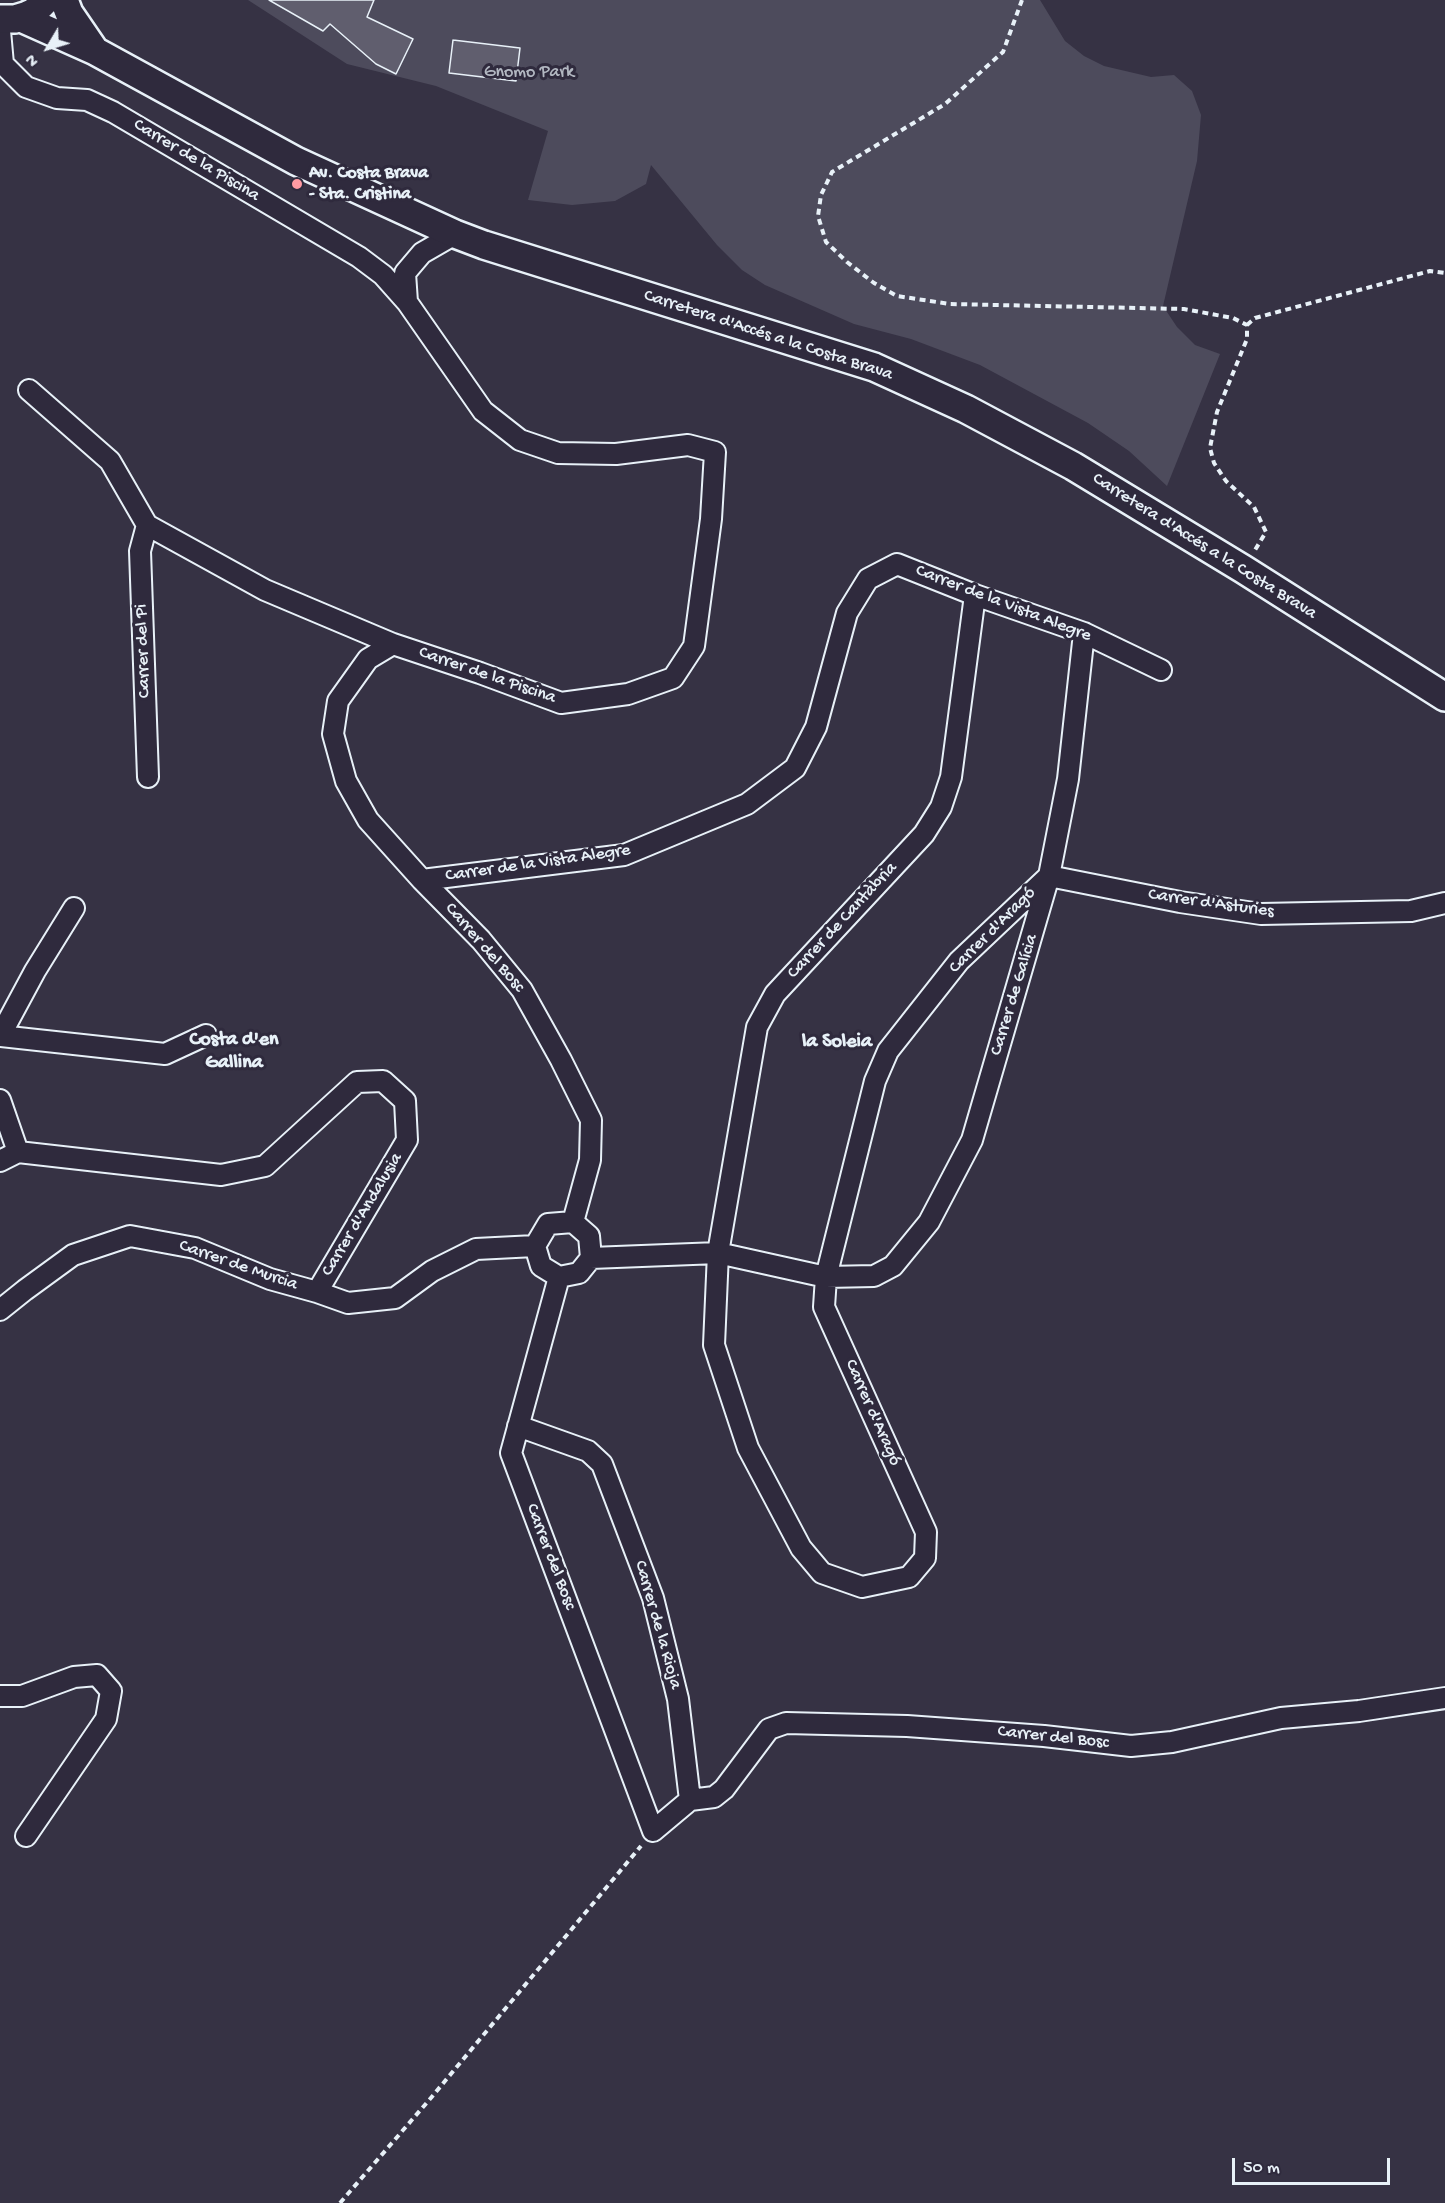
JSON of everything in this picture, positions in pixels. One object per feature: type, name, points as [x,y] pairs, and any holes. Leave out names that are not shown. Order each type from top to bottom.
[{"type":"main road","points":[[7,22],[34,12],[46,0]]},
{"type":"main road","points":[[64,0],[69,13],[95,51]]},
{"type":"main road","name":"Carretera d'Accés a la Costa Brava","points":[[7,22],[95,51],[296,161],[456,234],[874,367],[966,409],[1073,466],[1243,569],[1445,697]]},
{"type":"street","name":"Carrer de la Piscina","points":[[7,22],[3,64],[26,87],[57,98],[87,100],[113,112],[358,257],[383,275],[407,302],[483,411],[520,441],[558,453],[616,454],[688,445],[715,452],[711,519],[694,646],[673,678],[628,694],[561,703],[393,644],[265,590],[147,525]]},
{"type":"street","points":[[407,302],[405,273],[422,253],[456,234]]},
{"type":"street","points":[[29,390],[110,461],[147,525]]},
{"type":"street","name":"Carrer del Pi","points":[[147,525],[140,551],[148,777]]},
{"type":"street","name":"Carrer de la Vista Alegre","points":[[422,880],[624,855],[747,804],[795,768],[816,727],[847,613],[868,579],[897,564],[975,595],[1084,633],[1161,670]]},
{"type":"street","name":"Carrer de Cantàbria","points":[[718,1253],[757,1027],[775,994],[924,834],[941,807],[951,777],[975,595]]},
{"type":"street","name":"Carrer de Galícia","points":[[591,1258],[718,1253],[826,1277],[874,1276],[893,1266],[929,1222],[972,1140],[1049,876],[1068,779],[1084,633]]},
{"type":"street","name":"Carrer del Bosc","points":[[393,644],[368,659],[338,701],[333,734],[346,781],[368,820],[422,880],[481,940],[522,990],[591,1120],[590,1160],[573,1222]]},
{"type":"street","name":"Carrer d'Aragó","points":[[718,1253],[714,1345],[748,1448],[801,1548],[822,1573],[862,1587],[909,1577],[926,1558],[926,1532],[824,1307],[826,1277],[875,1081],[888,1051],[958,961],[1049,876]]},
{"type":"street","name":"Carrer d'Asturies","points":[[1049,876],[1180,902],[1261,914],[1411,911],[1445,903]]},
{"type":"street","points":[[74,908],[35,971],[0,1036],[165,1054],[206,1035]]},
{"type":"street","name":"Carrer d'Andalusia","points":[[18,1152],[221,1175],[265,1166],[357,1082],[383,1081],[405,1101],[407,1140],[317,1292],[348,1303],[395,1298],[432,1271],[476,1249],[535,1246]]},
{"type":"street","points":[[0,1100],[18,1152],[0,1161]]},
{"type":"street","points":[[573,1222],[589,1236],[591,1258],[579,1273],[559,1277],[541,1266],[535,1246],[548,1224],[573,1222]]},
{"type":"street","name":"Carrer de Murcia","points":[[0,1310],[74,1255],[130,1236],[195,1248],[270,1279],[317,1292]]},
{"type":"street","name":"Carrer del Bosc","points":[[559,1277],[511,1453],[653,1831]]},
{"type":"street","name":"Carrer de la Rioja","points":[[518,1426],[588,1450],[602,1464],[653,1598],[678,1699],[690,1800]]},
{"type":"street","points":[[0,1696],[22,1696],[74,1677],[98,1675],[111,1691],[106,1719],[26,1836]]},
{"type":"street","name":"Carrer del Bosc","points":[[690,1800],[714,1797],[724,1789],[769,1729],[786,1723],[919,1727],[1044,1736],[1131,1746],[1172,1742],[1281,1718],[1359,1711],[1445,1698]]},
{"type":"street","points":[[653,1831],[690,1800]]},
{"type":"path","points":[[1022,0],[1003,52],[945,104],[832,172],[821,195],[818,216],[826,242],[874,283],[897,296],[950,304],[1184,309],[1233,318],[1247,325]]},
{"type":"path","points":[[1243,569],[1266,532],[1254,507],[1226,481],[1214,463],[1210,448],[1217,412],[1247,339],[1247,325],[1255,318],[1430,271],[1445,273]]},
{"type":"path","points":[[340,2203],[430,2099],[653,1831]]},
{"type":"green space","name":"Gnomo Park","points":[[248,0],[1040,0],[1065,41],[1084,56],[1104,66],[1151,77],[1174,75],[1192,91],[1201,115],[1197,161],[1163,306],[1177,327],[1195,345],[1220,354],[1167,486],[1129,451],[1088,423],[980,365],[911,339],[854,324],[765,285],[742,270],[717,245],[651,165],[646,184],[615,201],[572,205],[528,200],[548,131],[436,86],[347,64]]},
{"type":"building","points":[[269,0],[374,0],[367,17],[413,39],[396,74],[376,64],[330,24],[323,31]]},
{"type":"building","points":[[453,40],[520,48],[516,81],[449,73]]},
{"type":"place","name":"Av. Costa Brava - Sta. Cristina","points":[[297,184]]},
{"type":"district","name":"la Soleia","points":[[837,1043]]},
{"type":"district","name":"Costa d'en Gallina","points":[[234,1052]]}]
